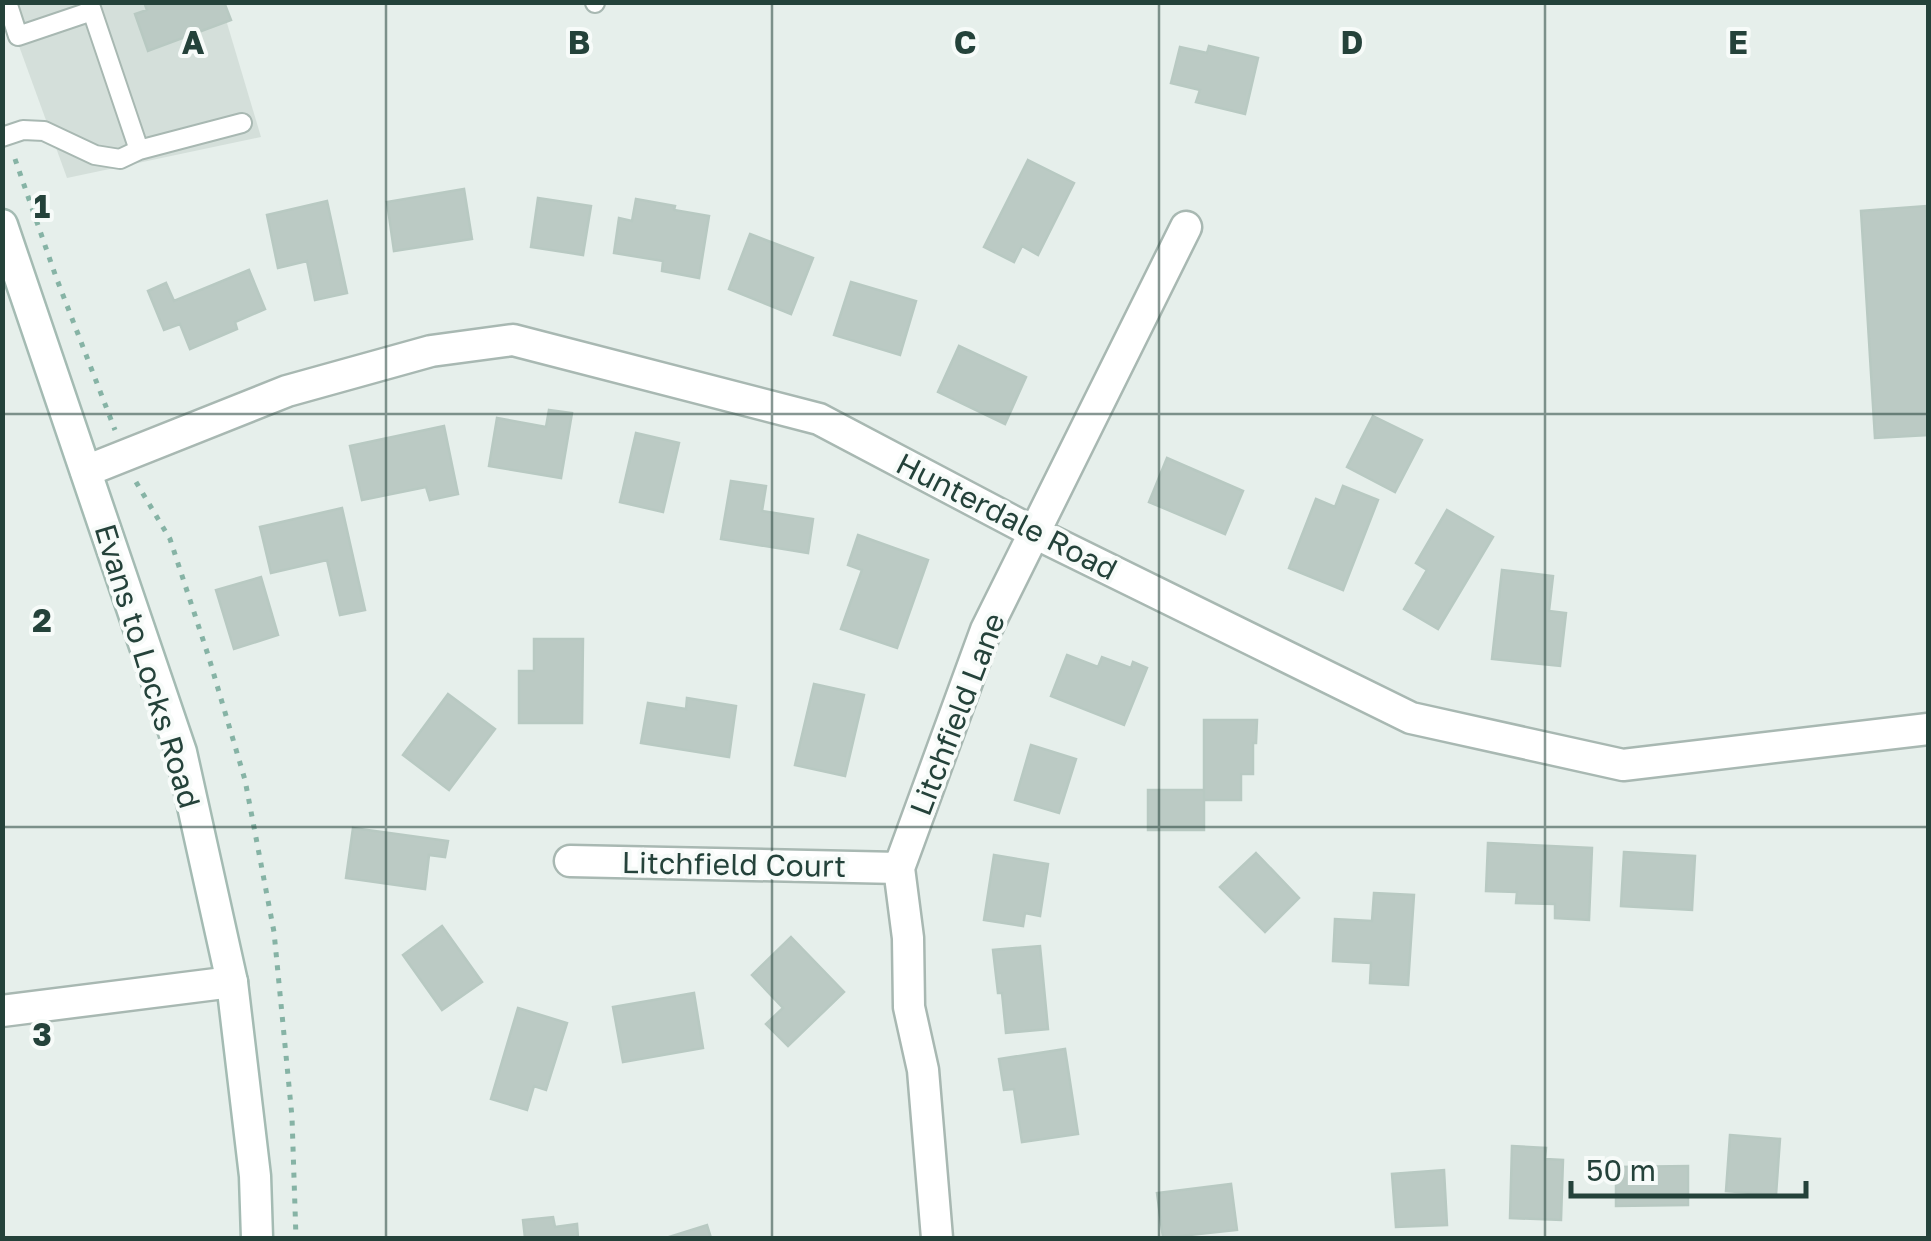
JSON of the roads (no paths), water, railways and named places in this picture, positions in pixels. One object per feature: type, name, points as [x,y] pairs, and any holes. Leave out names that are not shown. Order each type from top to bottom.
[{"type":"street","name":"Evans to Locks Road","points":[[2,225],[181,752],[232,982],[255,1176],[256,1238]]},
{"type":"street","name":"Litchfield Lane","points":[[937,1238],[923,1070],[909,1007],[908,938],[898,868],[986,630],[1186,228]]},
{"type":"street","name":"Hunterdale Road","points":[[86,471],[287,392],[431,351],[513,340],[819,419],[1035,533],[1410,718],[1622,765],[1928,729]]},
{"type":"street","name":"Litchfield Court","points":[[570,861],[898,868]]},
{"type":"street","points":[[2,1010],[232,982]]},
{"type":"lane","points":[[7,2],[18,36],[90,7],[140,150]]},
{"type":"lane","points":[[5,136],[23,130],[44,131],[94,154],[120,159],[140,150],[242,124]]}]
